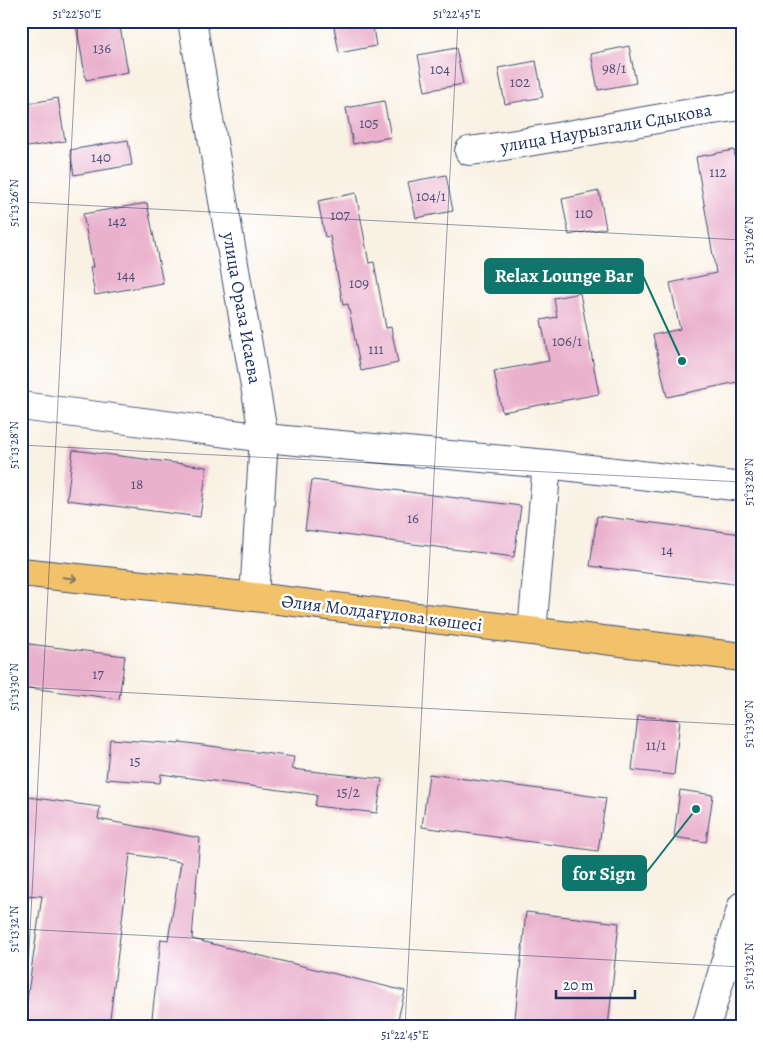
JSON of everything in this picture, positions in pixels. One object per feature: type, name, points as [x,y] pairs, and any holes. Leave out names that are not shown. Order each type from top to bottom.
[{"type":"main road","name":"Әлия Молдағұлова көшесі","points":[[21,572],[254,597],[742,657]]},
{"type":"street","name":"улица Ораза Исаева","points":[[192,21],[264,438],[254,597]]},
{"type":"street","name":"улица Наурызгали Сдыкова","points":[[470,151],[516,145],[673,115],[742,106]]},
{"type":"street","points":[[21,406],[264,438],[547,464],[742,487]]},
{"type":"street","points":[[532,631],[547,464]]},
{"type":"street","points":[[706,1027],[742,906]]},
{"type":"building","points":[[88,21],[119,21],[128,72],[86,80],[76,24]]},
{"type":"building","points":[[333,21],[372,21],[376,46],[339,53]]},
{"type":"building","points":[[629,46],[636,83],[598,90],[591,54]]},
{"type":"building","points":[[456,48],[463,84],[425,91],[418,55]]},
{"type":"building","points":[[536,61],[543,97],[505,104],[498,68]]},
{"type":"building","points":[[58,98],[65,141],[21,148],[21,105]]},
{"type":"building","points":[[384,101],[391,137],[353,144],[346,108]]},
{"type":"building","points":[[128,140],[132,165],[74,175],[70,150]]},
{"type":"building","points":[[734,150],[742,193],[742,381],[667,397],[653,335],[680,329],[670,283],[716,273],[696,157]]},
{"type":"building","points":[[446,175],[453,211],[416,218],[408,182]]},
{"type":"building","points":[[599,191],[606,228],[569,235],[562,199]]},
{"type":"building","points":[[356,193],[369,263],[374,262],[386,328],[391,327],[398,363],[361,371],[348,304],[343,305],[330,236],[325,237],[318,201]]},
{"type":"building","points":[[147,203],[163,283],[95,295],[90,267],[93,267],[83,214]]},
{"type":"building","points":[[580,293],[599,394],[502,412],[494,371],[549,361],[541,320],[557,317],[554,298]]},
{"type":"building","points":[[73,450],[207,467],[200,517],[67,500]]},
{"type":"building","points":[[312,480],[521,506],[514,557],[305,530]]},
{"type":"building","points":[[597,516],[742,534],[742,585],[590,566]]},
{"type":"building","points":[[21,643],[125,656],[119,699],[21,687]]},
{"type":"building","points":[[638,716],[680,720],[674,775],[632,770]]},
{"type":"building","points":[[110,739],[179,744],[180,742],[294,757],[292,769],[382,779],[377,813],[315,806],[317,795],[161,774],[160,783],[106,779]]},
{"type":"building","points":[[429,774],[606,798],[598,851],[422,827]]},
{"type":"building","points":[[680,790],[713,795],[706,842],[674,837]]},
{"type":"building","points":[[21,796],[100,807],[98,819],[200,838],[192,939],[405,991],[396,1027],[199,1027],[200,1023],[152,1018],[161,939],[168,940],[181,862],[130,854],[109,1027],[23,1027],[42,896],[21,895]]},
{"type":"building","points":[[526,912],[619,923],[608,1027],[514,1027]]},
{"type":"place","name":"Relax Lounge Bar","points":[[682,361]]},
{"type":"place","name":"for Sign","points":[[696,809]]}]
